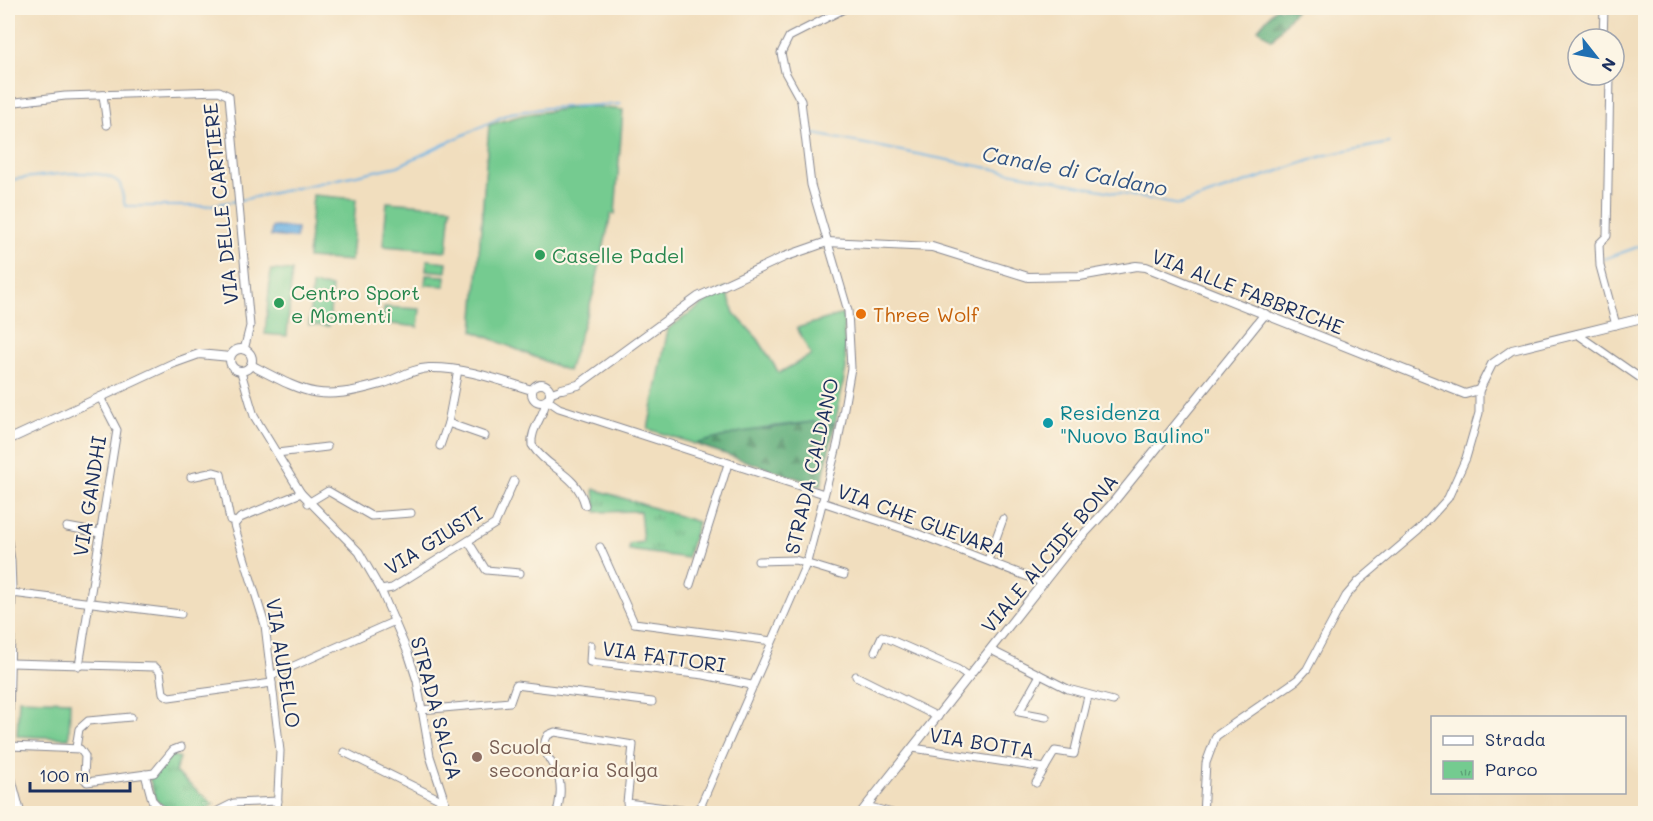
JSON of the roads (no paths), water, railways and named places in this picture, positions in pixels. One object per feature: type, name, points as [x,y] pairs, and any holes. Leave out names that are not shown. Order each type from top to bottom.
[{"type":"street","name":"STRADA CALDANO","points":[[697,813],[751,685],[807,562],[838,442],[851,368],[848,310],[811,185],[801,101],[785,72],[781,53],[789,37],[846,8]]},
{"type":"street","points":[[1603,27],[1604,8]]},
{"type":"street","points":[[1610,87],[1607,236],[1599,244],[1600,266],[1616,325]]},
{"type":"street","name":"VIA DELLE CARTIERE","points":[[8,103],[65,96],[219,91],[227,94],[230,98],[250,326],[244,350]]},
{"type":"street","points":[[104,95],[107,124]]},
{"type":"street","name":"VIA ALLE FABBRICHE","points":[[562,389],[578,385],[698,297],[784,257],[827,242],[932,247],[1028,277],[1080,276],[1137,266],[1146,267],[1466,394],[1479,390]]},
{"type":"street","name":"VIALE ALCIDE BONA","points":[[860,813],[1068,551],[1111,505],[1265,314]]},
{"type":"street","points":[[1203,813],[1206,763],[1216,736],[1297,680],[1306,669],[1346,596],[1358,582],[1419,530],[1448,498],[1466,458],[1479,413],[1479,390],[1492,364],[1504,353],[1646,317]]},
{"type":"street","points":[[1577,334],[1646,382]]},
{"type":"street","points":[[244,350],[251,356],[251,365],[241,372],[231,366],[230,357],[234,351],[244,350]]},
{"type":"street","points":[[8,440],[199,354],[230,357]]},
{"type":"street","points":[[251,365],[295,388],[312,394],[334,395],[382,383],[412,371],[458,370],[532,390],[542,384],[548,398],[545,411],[533,433],[532,445],[582,491],[585,505]]},
{"type":"street","points":[[440,446],[448,423],[458,370]]},
{"type":"street","name":"STRADA SALGA","points":[[241,372],[254,416],[301,493],[308,503],[359,552],[381,590],[417,681],[430,756],[449,813]]},
{"type":"street","points":[[532,390],[535,400],[548,398],[562,389]]},
{"type":"street","name":"VIA GANDHI","points":[[79,666],[117,430],[100,397]]},
{"type":"street","name":"VIA CHE GUEVARA","points":[[548,398],[559,408],[824,494]]},
{"type":"street","points":[[448,423],[485,436]]},
{"type":"street","points":[[277,453],[327,447]]},
{"type":"street","points":[[690,585],[728,464]]},
{"type":"street","name":"VIA AUDELLO","points":[[191,477],[214,472],[221,474],[230,520],[236,522],[234,532],[260,602],[280,751],[277,813]]},
{"type":"street","name":"VIA GIUSTI","points":[[381,590],[392,588],[495,524],[514,481]]},
{"type":"street","points":[[308,503],[328,491],[371,516],[411,513]]},
{"type":"street","points":[[236,522],[240,518],[301,493]]},
{"type":"street","name":"VIA CHE GUEVARA","points":[[822,502],[988,560],[1044,583]]},
{"type":"street","points":[[988,560],[1003,519]]},
{"type":"street","points":[[67,527],[100,533]]},
{"type":"street","points":[[8,541],[11,560],[10,778],[21,813]]},
{"type":"street","points":[[468,541],[486,570],[520,573]]},
{"type":"street","points":[[600,547],[607,569],[634,623],[772,641]]},
{"type":"street","points":[[758,561],[807,562],[844,575]]},
{"type":"street","points":[[10,590],[89,603],[181,614]]},
{"type":"street","points":[[10,663],[158,668],[163,693],[169,698],[272,680],[395,621]]},
{"type":"street","points":[[875,651],[882,636],[957,669],[969,677]]},
{"type":"street","name":"VIA FATTORI","points":[[591,645],[590,662],[704,675],[751,685]]},
{"type":"street","points":[[991,650],[1088,696],[1113,701]]},
{"type":"street","points":[[1040,675],[1019,712],[1046,717]]},
{"type":"street","points":[[856,676],[938,717]]},
{"type":"street","points":[[421,710],[510,702],[516,685],[652,702]]},
{"type":"street","points":[[1036,783],[1055,751],[1074,754],[1088,696]]},
{"type":"street","points":[[76,748],[79,729],[88,721],[131,717]]},
{"type":"street","points":[[557,813],[559,777],[547,758],[544,743],[548,735],[555,732],[633,745],[627,803],[697,813]]},
{"type":"street","points":[[9,740],[76,748],[84,752],[84,781],[154,773],[173,750],[182,747]]},
{"type":"street","name":"VIA BOTTA","points":[[913,748],[1045,768]]},
{"type":"street","points":[[344,752],[445,802]]},
{"type":"street","points":[[145,774],[152,800],[165,813]]},
{"type":"street","points":[[212,813],[234,803],[278,801]]},
{"type":"street","points":[[866,806],[896,813]]},
{"type":"water","points":[[272,227],[297,228],[296,238],[271,236]]},
{"type":"waterway","points":[[241,200],[398,166],[510,113],[546,108],[621,104]]},
{"type":"waterway","name":"Canale di Caldano","points":[[805,109],[809,133],[1179,205],[1326,155],[1389,143]]},
{"type":"waterway","points":[[8,180],[67,173],[99,174],[112,178],[120,184],[125,206],[205,206],[236,201]]},
{"type":"waterway","name":"Canale di Caldano","points":[[1604,259],[1646,244]]},
{"type":"place","name":"Caselle Padel","points":[[540,255]]},
{"type":"place","name":"Centro Sport e Momenti","points":[[279,303]]},
{"type":"place","name":"Three Wolf","points":[[861,314]]},
{"type":"place","name":"Residenza \"Nuovo Baulino\"","points":[[1048,423]]},
{"type":"place","name":"Scuola secondaria Salga","points":[[477,757]]}]
